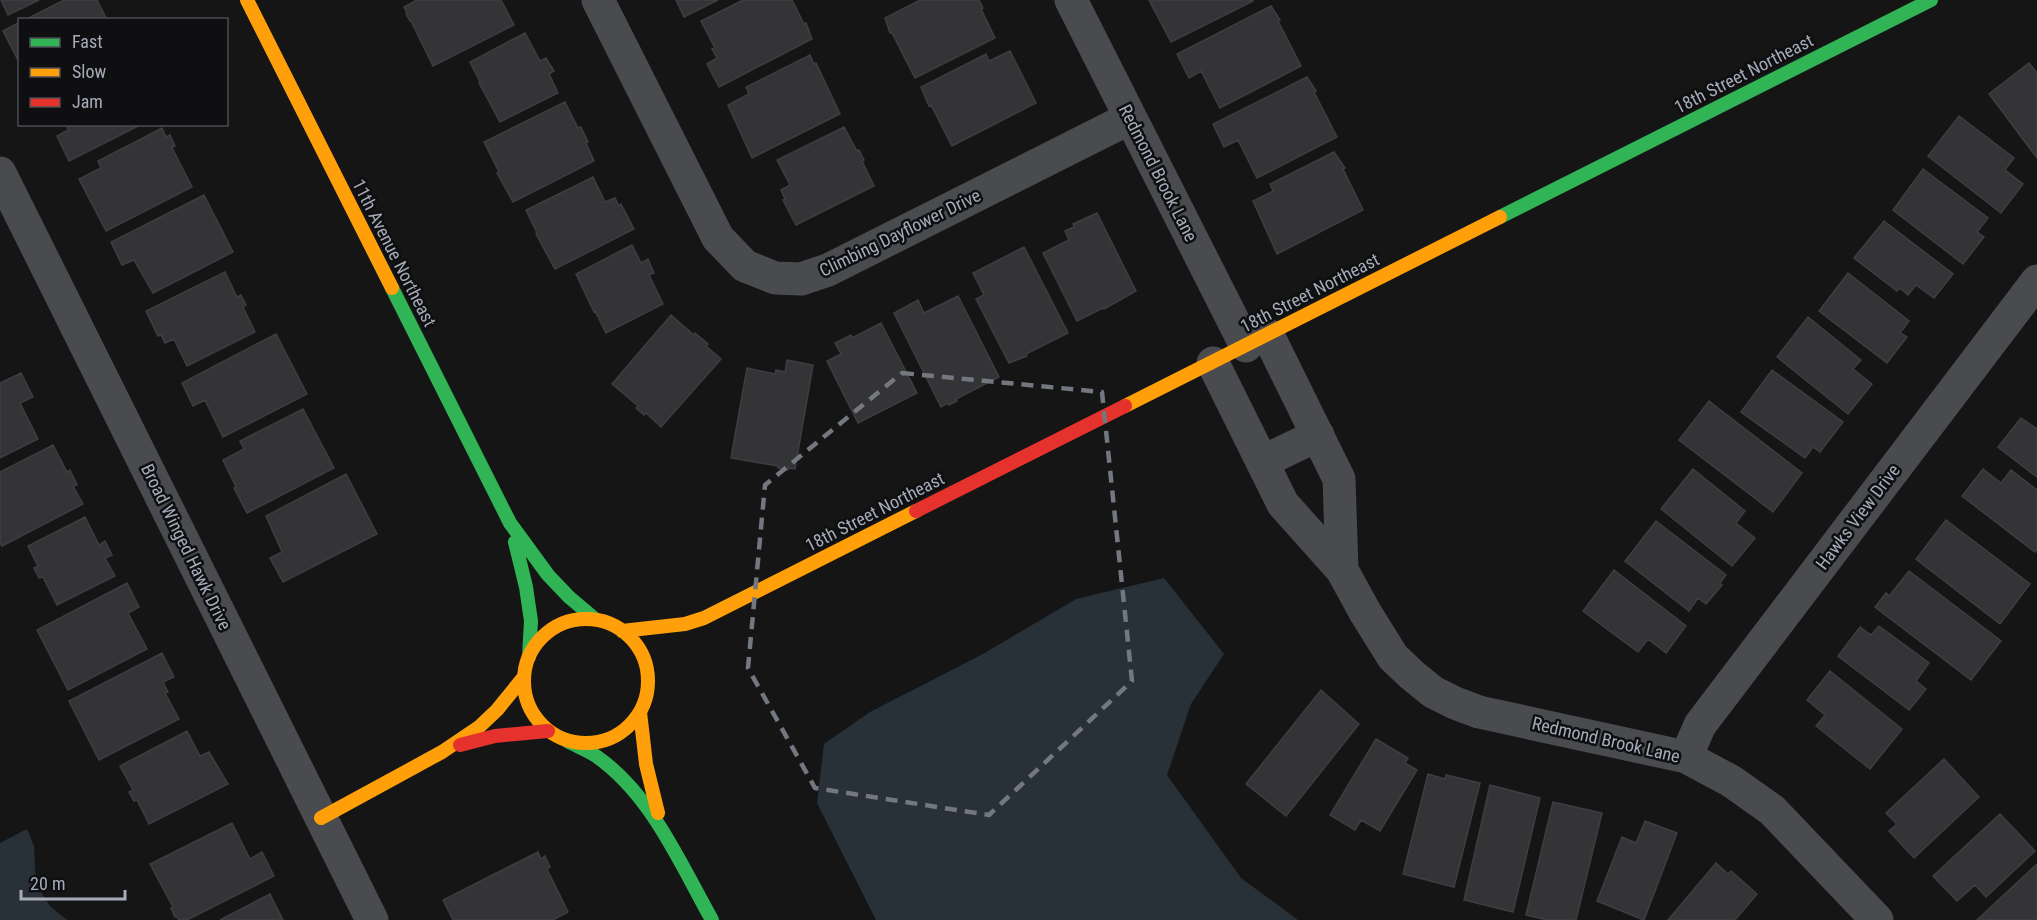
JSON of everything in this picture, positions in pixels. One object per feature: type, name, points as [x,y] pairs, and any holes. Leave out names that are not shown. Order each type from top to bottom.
[{"type":"street","name":"11th Avenue Northeast","points":[[247,0],[510,523],[549,577],[570,600],[596,619]]},
{"type":"street","name":"Climbing Dayflower Drive","points":[[598,0],[717,238],[745,266],[775,278],[801,279],[828,270],[1130,118]]},
{"type":"street","name":"Redmond Brook Lane","points":[[1071,0],[1130,118],[1257,340],[1318,435],[1339,478],[1342,570]]},
{"type":"street","name":"18th Street Northeast","points":[[622,631],[685,624],[704,618],[1931,0]]},
{"type":"street","name":"Broad Winged Hawk Drive","points":[[0,173],[372,920]]},
{"type":"street","name":"Hawks View Drive","points":[[1686,757],[1700,725],[2037,281]]},
{"type":"street","name":"Redmond Brook Lane","points":[[1213,363],[1283,504],[1342,570],[1365,612],[1394,657],[1412,675],[1433,692],[1479,712],[1686,757],[1731,781],[1772,810],[1877,920]]},
{"type":"street","points":[[1262,462],[1318,435]]},
{"type":"street","name":"11th Avenue Northeast","points":[[510,523],[520,556],[531,621],[529,657]]},
{"type":"street","name":"18th Street Northeast","points":[[681,638],[704,618]]},
{"type":"street","points":[[321,818],[442,752],[479,727],[497,710],[523,678],[529,657],[540,639],[555,626],[575,620],[605,621],[633,640],[641,652],[649,680],[647,697],[640,712],[627,729],[609,740],[588,744],[566,741]]},
{"type":"street","points":[[649,680],[662,660]]},
{"type":"street","points":[[523,678],[529,707],[537,720],[548,731],[594,755],[613,769],[631,789],[668,841],[712,920]]},
{"type":"street","points":[[640,712],[643,754],[652,794],[668,841]]},
{"type":"street","points":[[442,752],[486,738],[548,731]]},
{"type":"highlighted area","points":[[902,373],[1102,392],[1132,681],[989,815],[815,788],[748,668],[765,485]]},
{"type":"shaded area","points":[[1164,578],[1224,654],[1191,704],[1167,775],[1241,878],[1298,920],[876,920],[817,803],[824,744],[870,712],[983,654],[1076,599]]},
{"type":"shaded area","points":[[27,829],[34,846],[35,871],[39,889],[50,906],[67,920],[0,920],[0,843]]},
{"type":"building","points":[[1,0],[39,0],[8,15]]},
{"type":"building","points":[[64,0],[97,0],[106,18],[29,18]]},
{"type":"building","points":[[417,0],[501,0],[514,25],[433,66],[404,7]]},
{"type":"building","points":[[676,0],[718,0],[684,17]]},
{"type":"building","points":[[743,0],[792,0],[804,24],[806,23],[812,39],[719,87],[707,64],[717,58],[712,49],[715,48],[701,21]]},
{"type":"building","points":[[920,0],[979,0],[995,38],[915,78],[890,33],[885,18]]},
{"type":"building","points":[[1149,0],[1253,0],[1253,1],[1171,42]]},
{"type":"building","points":[[1271,6],[1301,66],[1220,108],[1201,71],[1189,78],[1177,54]]},
{"type":"building","points":[[18,23],[18,60],[3,31]]},
{"type":"building","points":[[525,33],[540,61],[546,58],[554,71],[549,74],[558,93],[500,122],[470,62]]},
{"type":"building","points":[[1010,51],[1036,103],[952,146],[921,87],[986,54],[989,61]]},
{"type":"building","points":[[810,55],[840,114],[752,158],[728,105],[749,94],[746,87]]},
{"type":"building","points":[[2029,63],[2037,73],[2037,158],[1989,94]]},
{"type":"building","points":[[1307,77],[1337,137],[1257,178],[1238,140],[1224,147],[1213,124]]},
{"type":"building","points":[[565,102],[578,128],[581,127],[594,161],[513,202],[484,142]]},
{"type":"building","points":[[1959,116],[2014,158],[2005,170],[2023,184],[2001,213],[1928,156]]},
{"type":"building","points":[[67,126],[138,126],[69,161],[57,136],[68,130]]},
{"type":"building","points":[[844,127],[857,151],[859,150],[874,186],[796,225],[783,200],[785,199],[781,190],[790,185],[777,160]]},
{"type":"building","points":[[162,128],[166,137],[170,135],[175,146],[172,148],[192,187],[106,231],[79,179],[101,168],[98,161]]},
{"type":"building","points":[[1334,152],[1345,168],[1343,169],[1363,210],[1277,254],[1253,201],[1273,191],[1270,184]]},
{"type":"building","points":[[1923,169],[1988,218],[1977,232],[1984,237],[1963,264],[1893,210]]},
{"type":"building","points":[[593,177],[605,202],[615,198],[619,206],[621,204],[634,229],[555,269],[526,210]]},
{"type":"building","points":[[204,195],[233,252],[153,293],[134,260],[122,265],[111,242]]},
{"type":"building","points":[[1097,213],[1136,291],[1077,321],[1043,253],[1069,240],[1065,231],[1074,227],[1073,224]]},
{"type":"building","points":[[1884,221],[1953,274],[1934,298],[1916,285],[1908,295],[1900,288],[1897,291],[1854,258]]},
{"type":"building","points":[[632,245],[641,263],[648,259],[654,273],[649,275],[663,304],[606,333],[576,274]]},
{"type":"building","points":[[1024,247],[1068,333],[1026,354],[1027,356],[1009,363],[976,299],[984,295],[973,273]]},
{"type":"building","points":[[225,272],[237,297],[241,295],[246,305],[243,307],[255,332],[187,366],[174,339],[165,343],[161,335],[158,336],[146,311]]},
{"type":"building","points":[[1848,273],[1909,321],[1900,333],[1907,337],[1887,363],[1819,311]]},
{"type":"building","points":[[958,296],[999,377],[956,399],[957,401],[941,407],[894,313],[918,300],[924,313]]},
{"type":"building","points":[[671,315],[708,344],[706,346],[721,359],[661,427],[646,413],[644,415],[636,408],[638,406],[612,384]]},
{"type":"building","points":[[1808,317],[1861,360],[1853,369],[1872,384],[1848,414],[1777,357]]},
{"type":"building","points":[[881,323],[917,393],[858,423],[827,361],[841,354],[835,343],[851,335],[852,338]]},
{"type":"building","points":[[276,334],[307,394],[223,437],[205,400],[193,406],[182,383]]},
{"type":"building","points":[[787,360],[813,365],[795,469],[788,468],[788,470],[778,468],[778,466],[731,458],[747,368],[775,374],[776,370],[785,372]]},
{"type":"building","points":[[1772,370],[1843,422],[1820,452],[1813,447],[1805,458],[1741,412]]},
{"type":"building","points":[[21,373],[33,397],[20,403],[38,439],[0,458],[0,383]]},
{"type":"building","points":[[1709,401],[1802,473],[1773,512],[1679,440]]},
{"type":"building","points":[[303,409],[334,468],[247,513],[223,460],[244,449],[240,441]]},
{"type":"building","points":[[2021,418],[2037,429],[2037,477],[1998,447]]},
{"type":"building","points":[[53,445],[67,472],[70,470],[77,485],[73,486],[83,504],[2,546],[0,543],[0,472]]},
{"type":"building","points":[[1693,469],[1745,511],[1736,523],[1755,538],[1732,566],[1661,509]]},
{"type":"building","points":[[1983,469],[2001,483],[2011,470],[2037,490],[2037,550],[2035,552],[1962,496]]},
{"type":"building","points":[[346,474],[377,534],[283,582],[270,558],[282,552],[266,516]]},
{"type":"building","points":[[85,517],[99,545],[105,541],[112,555],[105,558],[115,576],[57,605],[43,577],[39,578],[34,568],[38,566],[28,546]]},
{"type":"building","points":[[1946,520],[2030,584],[2000,624],[1916,559]]},
{"type":"building","points":[[1656,521],[1726,575],[1720,583],[1722,585],[1706,604],[1698,598],[1689,611],[1625,561]]},
{"type":"building","points":[[1614,570],[1686,626],[1666,653],[1648,639],[1638,652],[1583,611]]},
{"type":"building","points":[[1909,571],[2001,641],[1971,680],[1875,607],[1886,593],[1889,596]]},
{"type":"building","points":[[127,583],[139,607],[128,613],[147,649],[68,690],[37,630]]},
{"type":"building","points":[[1879,626],[1929,663],[1916,681],[1926,689],[1909,710],[1838,656],[1860,627],[1871,635]]},
{"type":"building","points":[[162,653],[174,677],[163,682],[168,692],[165,693],[179,719],[99,760],[69,701]]},
{"type":"building","points":[[1830,671],[1902,729],[1870,769],[1816,726],[1825,715],[1807,700]]},
{"type":"building","points":[[1321,690],[1359,724],[1286,816],[1246,784]]},
{"type":"building","points":[[187,731],[200,756],[209,752],[228,784],[149,824],[137,800],[134,801],[129,792],[133,790],[120,766]]},
{"type":"building","points":[[1376,739],[1408,758],[1405,763],[1417,770],[1380,831],[1361,820],[1355,830],[1330,815]]},
{"type":"building","points":[[1944,759],[1979,797],[1914,858],[1889,831],[1897,824],[1886,813]]},
{"type":"building","points":[[1428,774],[1445,779],[1446,775],[1480,783],[1454,887],[1403,874]]},
{"type":"building","points":[[1490,785],[1540,798],[1513,912],[1464,900]]},
{"type":"building","points":[[1553,802],[1602,813],[1576,920],[1547,920],[1526,915]]},
{"type":"building","points":[[2000,814],[2035,851],[1986,897],[1975,885],[1957,901],[1933,876]]},
{"type":"building","points":[[1645,821],[1677,833],[1644,920],[1597,901],[1622,837],[1636,843]]},
{"type":"building","points":[[232,823],[250,859],[262,852],[274,876],[187,920],[179,920],[175,917],[171,908],[173,907],[150,864]]},
{"type":"building","points":[[538,852],[541,859],[545,856],[550,867],[547,869],[568,912],[553,920],[453,920],[443,900]]},
{"type":"building","points":[[1716,863],[1728,874],[1731,871],[1757,894],[1735,920],[1668,920]]},
{"type":"building","points":[[2037,864],[2037,920],[1977,920]]},
{"type":"building","points":[[270,894],[283,920],[220,920]]},
{"type":"traffic: fast","points":[[1500,217],[1931,0]]},
{"type":"traffic: fast","points":[[392,288],[510,523],[548,575],[595,619]]},
{"type":"traffic: fast","points":[[515,542],[526,587],[531,621],[529,657]]},
{"type":"traffic: fast","points":[[567,741],[596,756],[633,790],[663,831],[712,920]]},
{"type":"traffic: slow","points":[[247,0],[392,288]]},
{"type":"traffic: slow","points":[[1125,406],[1500,217]]},
{"type":"traffic: slow","points":[[622,631],[685,624],[704,618],[916,511]]},
{"type":"traffic: slow","points":[[586,619],[610,624],[621,629],[630,637],[638,646],[643,657],[648,681],[643,705],[638,716],[630,725],[621,733],[610,738],[586,743],[562,738],[551,733],[542,725],[534,716],[529,705],[524,681],[529,657],[534,646],[542,637],[551,629],[562,624],[586,619]]},
{"type":"traffic: slow","points":[[321,818],[442,752],[479,727],[497,710],[523,678]]},
{"type":"traffic: slow","points":[[640,712],[646,764],[658,813]]},
{"type":"traffic: jam","points":[[916,511],[1125,406]]},
{"type":"traffic: jam","points":[[460,745],[495,736],[548,731]]}]
